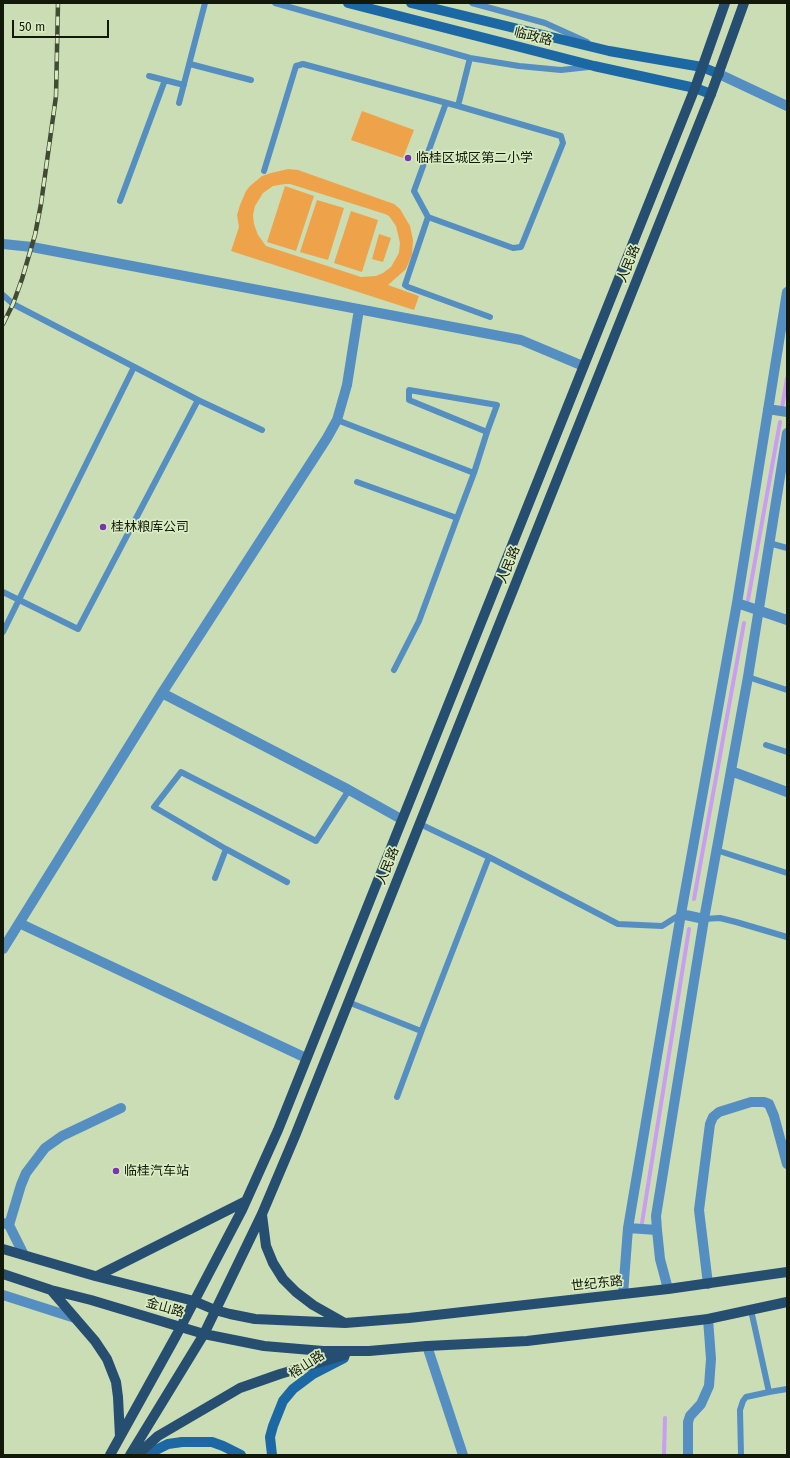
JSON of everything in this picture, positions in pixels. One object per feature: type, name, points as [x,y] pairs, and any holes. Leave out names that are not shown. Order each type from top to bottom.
[{"type":"main road","name":"临政路","points":[[348,3],[594,66],[695,88],[712,94]]},
{"type":"main road","name":"临政路","points":[[411,3],[609,51],[702,67],[719,74]]},
{"type":"main road","name":"人民路","points":[[110,1455],[181,1326],[246,1201],[278,1130],[401,819],[695,88],[725,3]]},
{"type":"main road","name":"人民路","points":[[130,1455],[204,1334],[262,1214],[295,1136],[712,94],[744,3]]},
{"type":"main road","points":[[97,1276],[246,1201]]},
{"type":"main road","points":[[262,1214],[266,1246],[273,1263],[283,1279],[313,1305],[345,1323]]},
{"type":"main road","name":"金山路","points":[[3,1249],[97,1276],[194,1301],[215,1310],[255,1319],[345,1323]]},
{"type":"main road","name":"世纪东路","points":[[345,1323],[409,1318],[668,1289],[787,1272]]},
{"type":"main road","name":"金山路","points":[[3,1274],[52,1290],[181,1326],[204,1334],[264,1346],[355,1352]]},
{"type":"main road","points":[[52,1290],[95,1341],[107,1358],[116,1382],[120,1437]]},
{"type":"main road","points":[[137,1455],[158,1436],[240,1388],[280,1374],[355,1352],[527,1340],[708,1319],[787,1302]]},
{"type":"main road","name":"榕山路","points":[[272,1455],[270,1437],[283,1401],[293,1389],[313,1374],[355,1352]]},
{"type":"main road","points":[[146,1455],[168,1444],[182,1442],[212,1442],[241,1455]]},
{"type":"street","points":[[719,74],[787,106]]},
{"type":"street","points":[[3,244],[32,247],[522,340],[583,366]]},
{"type":"street","points":[[623,1294],[628,1228],[681,914],[737,603],[787,292]]},
{"type":"street","points":[[3,949],[162,693],[327,438],[337,420],[347,385],[359,309]]},
{"type":"street","points":[[768,409],[787,412]]},
{"type":"street","points":[[668,1289],[660,1259],[656,1216],[704,919],[748,677],[769,544],[784,482],[787,433]]},
{"type":"street","points":[[737,603],[787,620]]},
{"type":"street","points":[[162,693],[349,790],[401,819]]},
{"type":"street","points":[[731,771],[787,792]]},
{"type":"street","points":[[681,914],[704,919]]},
{"type":"street","points":[[19,923],[306,1058]]},
{"type":"street","points":[[708,1284],[699,1210],[710,1124],[713,1117],[719,1112],[751,1102],[764,1102],[769,1104],[774,1116],[787,1164]]},
{"type":"street","points":[[24,1255],[6,1224],[26,1173],[45,1148],[62,1136],[121,1108]]},
{"type":"street","points":[[628,1228],[657,1230]]},
{"type":"street","points":[[3,1295],[75,1318]]},
{"type":"street","points":[[688,1455],[688,1422],[690,1416],[701,1404],[708,1386],[711,1358],[708,1319]]},
{"type":"street","points":[[427,1346],[464,1455]]},
{"type":"lane","points":[[179,103],[205,3]]},
{"type":"lane","points":[[275,3],[470,58],[519,66],[561,70],[594,66]]},
{"type":"lane","points":[[472,3],[545,23],[609,51]]},
{"type":"lane","points":[[458,106],[470,58]]},
{"type":"lane","points":[[190,64],[251,80]]},
{"type":"lane","points":[[264,171],[296,66],[303,64],[458,106],[561,136],[563,142],[521,247],[513,248],[428,216],[414,192],[446,103]]},
{"type":"lane","points":[[149,76],[184,84]]},
{"type":"lane","points":[[120,201],[165,80]]},
{"type":"lane","points":[[428,216],[405,285],[490,317]]},
{"type":"lane","points":[[3,295],[13,304],[198,400],[262,430]]},
{"type":"lane","points":[[3,632],[134,367]]},
{"type":"lane","points":[[394,670],[419,622],[474,473],[497,405],[409,390],[408,400],[487,432]]},
{"type":"lane","points":[[3,592],[78,629],[198,400]]},
{"type":"lane","points":[[337,420],[474,473]]},
{"type":"lane","points":[[357,482],[457,518]]},
{"type":"lane","points":[[769,544],[787,548]]},
{"type":"lane","points":[[748,677],[787,690]]},
{"type":"lane","points":[[766,745],[787,752]]},
{"type":"lane","points":[[287,882],[226,849],[154,807],[181,772],[316,841],[349,790]]},
{"type":"lane","points":[[420,824],[489,856],[618,924],[662,926],[681,914]]},
{"type":"lane","points":[[215,878],[226,849]]},
{"type":"lane","points":[[716,850],[787,873]]},
{"type":"lane","points":[[397,1097],[489,856]]},
{"type":"lane","points":[[704,919],[720,918],[787,938]]},
{"type":"lane","points":[[348,1002],[421,1031]]},
{"type":"lane","points":[[751,1310],[769,1392]]},
{"type":"lane","points":[[741,1455],[740,1410],[743,1401],[746,1397],[787,1389]]},
{"type":"shaded area","points":[[362,111],[414,130],[403,158],[351,140]]},
{"type":"shaded area","points":[[288,169],[298,170],[394,204],[400,209],[410,226],[413,240],[412,255],[406,269],[388,285],[419,296],[414,310],[231,251],[239,227],[237,215],[246,191],[262,176]],"holes":[[[290,184],[389,216],[396,226],[400,243],[399,253],[391,267],[376,276],[361,277],[266,246],[258,235],[254,224],[253,215],[255,206],[263,193],[273,186]]]},
{"type":"shaded area","points":[[285,186],[314,196],[296,251],[267,242]]},
{"type":"shaded area","points":[[317,200],[344,208],[328,260],[300,252]]},
{"type":"shaded area","points":[[351,211],[378,220],[362,272],[334,263]]},
{"type":"shaded area","points":[[379,234],[391,238],[383,262],[372,259]]},
{"type":"waterway","points":[[782,408],[787,378]]},
{"type":"waterway","points":[[748,600],[780,422]]},
{"type":"waterway","points":[[694,899],[744,623]]},
{"type":"waterway","points":[[642,1223],[689,929]]},
{"type":"waterway","points":[[664,1455],[665,1418]]},
{"type":"railway","points":[[3,324],[13,304],[22,279],[35,235],[41,204],[56,96],[58,3]]},
{"type":"place","name":"临桂区城区第二小学","points":[[408,158]]},
{"type":"place","name":"桂林粮库公司","points":[[103,527]]},
{"type":"place","name":"临桂汽车站","points":[[116,1171]]}]
